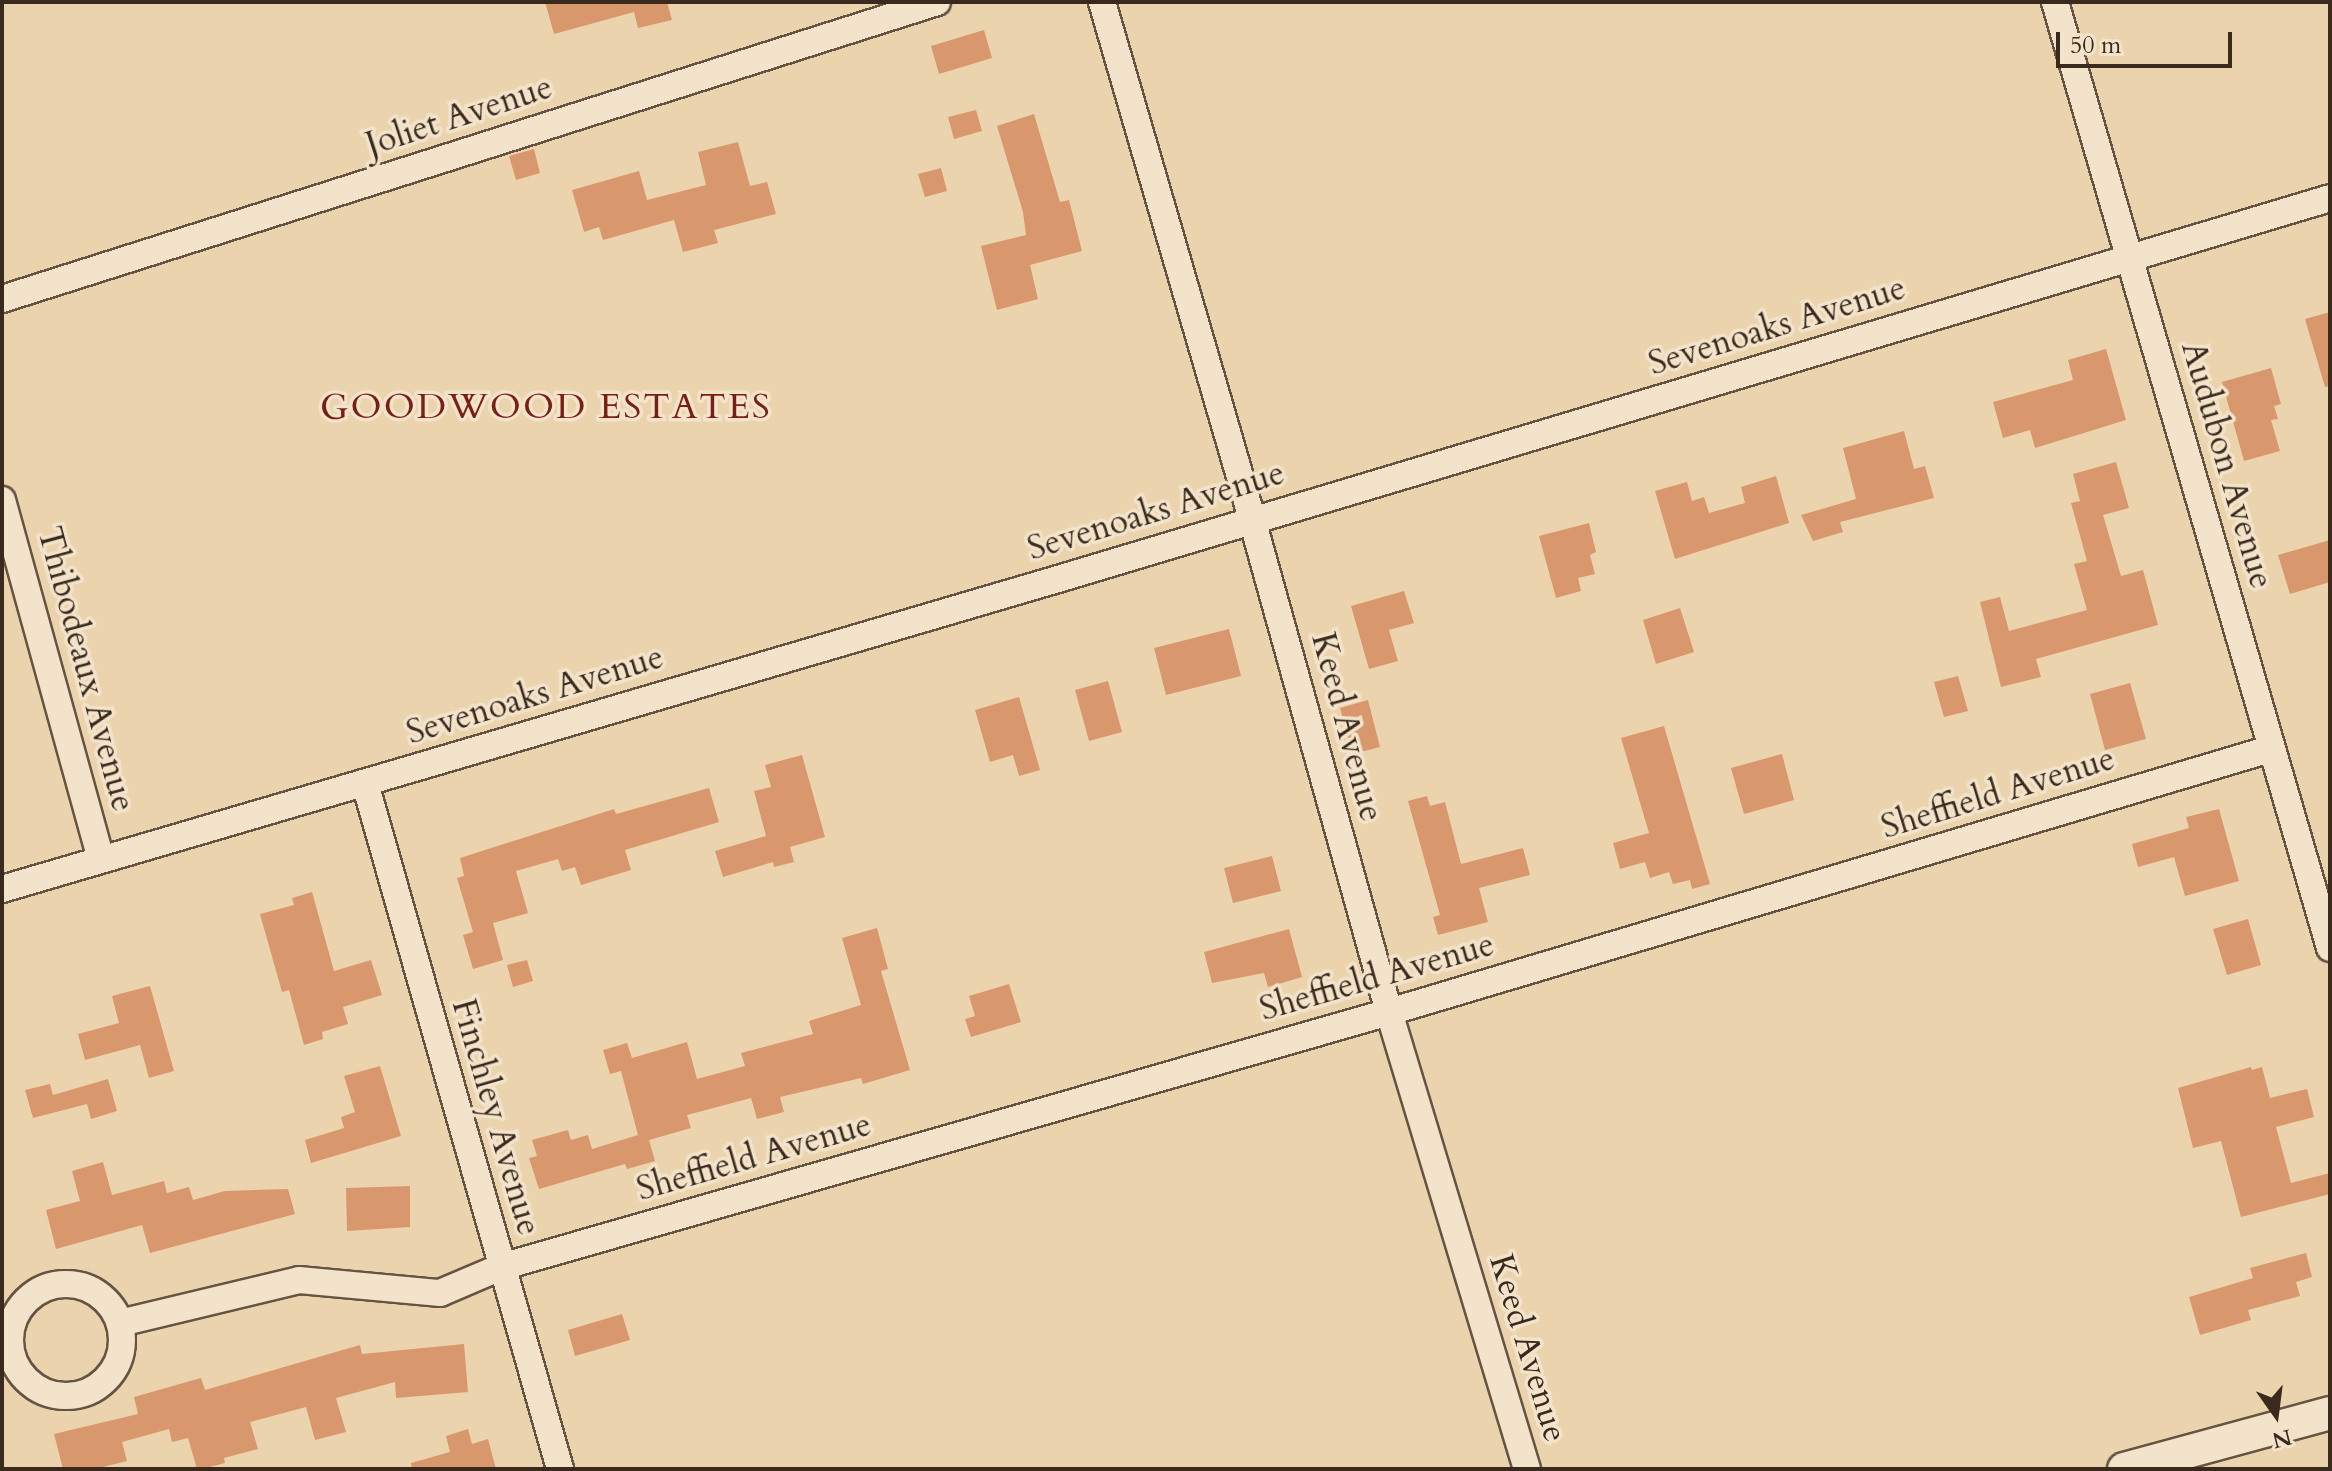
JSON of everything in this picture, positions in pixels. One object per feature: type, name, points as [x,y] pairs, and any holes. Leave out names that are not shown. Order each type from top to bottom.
[{"type":"street","name":"Joliet Avenue","points":[[2,299],[937,2]]},
{"type":"street","name":"Keed Avenue","points":[[1102,2],[1252,520],[1389,1012],[1527,1469]]},
{"type":"street","name":"Audubon Avenue","points":[[2055,2],[2330,948]]},
{"type":"street","name":"Sevenoaks Avenue","points":[[2,889],[100,857],[365,783],[2330,198]]},
{"type":"street","name":"Thibodeaux Avenue","points":[[2,500],[100,857]]},
{"type":"street","name":"Sheffield Avenue","points":[[120,1323],[299,1280],[440,1293],[501,1267],[1389,1012],[2270,749]]},
{"type":"street","name":"Finchley Avenue","points":[[365,783],[560,1469]]},
{"type":"street","points":[[61,1284],[86,1287],[107,1301],[120,1323],[122,1347],[114,1371],[95,1388],[71,1396],[47,1393],[25,1380],[12,1358],[10,1333],[19,1310],[37,1292],[61,1284]]},
{"type":"street","points":[[2124,1469],[2330,1413]]},
{"type":"building","points":[[545,2],[667,2],[672,20],[638,28],[634,12],[554,34]]},
{"type":"building","points":[[984,30],[992,58],[939,74],[931,46]]},
{"type":"building","points":[[976,110],[982,131],[954,139],[948,117]]},
{"type":"building","points":[[1034,114],[1060,202],[1069,200],[1082,251],[1030,265],[1038,299],[997,310],[981,246],[1026,235],[1023,212],[997,126]]},
{"type":"building","points":[[738,142],[750,186],[767,182],[776,214],[714,230],[718,243],[683,252],[674,220],[603,240],[599,227],[584,232],[572,190],[639,171],[647,200],[706,185],[698,152]]},
{"type":"building","points":[[534,149],[540,173],[516,180],[509,156]]},
{"type":"building","points":[[941,168],[947,191],[925,197],[918,174]]},
{"type":"building","points":[[2330,312],[2330,386],[2325,387],[2305,319]]},
{"type":"building","points":[[2106,349],[2126,420],[2035,448],[2030,430],[2003,438],[1993,402],[2073,380],[2068,360]]},
{"type":"building","points":[[2271,368],[2281,404],[2274,406],[2278,419],[2271,420],[2280,451],[2244,461],[2222,382]]},
{"type":"building","points":[[1904,431],[1914,469],[1925,466],[1934,498],[1840,522],[1843,532],[1813,541],[1801,515],[1856,499],[1843,448]]},
{"type":"building","points":[[2116,462],[2129,508],[2103,515],[2121,576],[2143,570],[2158,625],[2036,659],[2041,677],[2001,687],[1980,602],[2000,597],[2009,631],[2087,610],[2074,564],[2087,561],[2071,503],[2080,501],[2073,474]]},
{"type":"building","points":[[1776,476],[1789,523],[1675,559],[1655,491],[1687,482],[1692,501],[1704,497],[1709,513],[1745,503],[1741,487]]},
{"type":"building","points":[[1589,523],[1596,552],[1590,555],[1595,574],[1578,578],[1581,591],[1556,598],[1539,536]]},
{"type":"building","points":[[2330,540],[2330,582],[2290,594],[2278,555]]},
{"type":"building","points":[[1404,591],[1414,623],[1389,630],[1398,661],[1369,669],[1351,606]]},
{"type":"building","points":[[1680,608],[1694,652],[1656,664],[1643,620]]},
{"type":"building","points":[[1229,629],[1241,676],[1166,695],[1154,648]]},
{"type":"building","points":[[1958,676],[1968,711],[1944,717],[1934,682]]},
{"type":"building","points":[[1108,681],[1122,732],[1089,741],[1075,690]]},
{"type":"building","points":[[2130,683],[2146,739],[2105,750],[2090,694]]},
{"type":"building","points":[[1019,697],[1040,770],[1019,776],[1013,755],[990,762],[975,710]]},
{"type":"building","points":[[1368,700],[1380,747],[1353,754],[1340,708]]},
{"type":"building","points":[[1664,726],[1710,884],[1692,889],[1690,880],[1673,884],[1669,872],[1650,878],[1645,862],[1620,869],[1613,843],[1649,833],[1621,738]]},
{"type":"building","points":[[1782,754],[1794,800],[1744,814],[1731,768]]},
{"type":"building","points":[[802,755],[825,837],[790,847],[794,862],[774,867],[773,862],[723,877],[715,851],[766,836],[754,791],[771,787],[765,765]]},
{"type":"building","points":[[709,788],[719,822],[625,850],[631,870],[581,885],[575,867],[562,871],[558,859],[516,871],[528,913],[493,923],[503,960],[473,969],[463,935],[473,932],[457,878],[464,876],[460,858],[614,809],[616,814]]},
{"type":"building","points":[[1427,796],[1430,806],[1445,802],[1461,864],[1523,848],[1530,875],[1479,888],[1488,922],[1438,935],[1433,917],[1440,915],[1408,801]]},
{"type":"building","points":[[2219,809],[2239,881],[2185,896],[2174,857],[2138,867],[2132,844],[2189,828],[2186,817]]},
{"type":"building","points":[[1272,856],[1281,891],[1233,903],[1224,868]]},
{"type":"building","points":[[312,892],[334,971],[371,960],[382,995],[343,1007],[348,1024],[322,1032],[323,1039],[304,1045],[289,990],[282,992],[260,914],[294,905],[292,898]]},
{"type":"building","points":[[2248,919],[2261,965],[2227,975],[2213,929]]},
{"type":"building","points":[[877,928],[888,969],[881,971],[910,1070],[863,1084],[861,1078],[780,1097],[784,1112],[757,1119],[751,1098],[687,1115],[691,1128],[649,1140],[655,1161],[627,1169],[625,1164],[539,1189],[529,1158],[537,1156],[532,1140],[568,1130],[571,1140],[588,1135],[592,1149],[638,1135],[621,1071],[610,1074],[603,1050],[627,1043],[632,1058],[687,1042],[697,1079],[745,1066],[741,1053],[813,1034],[809,1021],[861,1005],[842,938]]},
{"type":"building","points":[[1289,929],[1302,977],[1268,987],[1264,973],[1212,983],[1204,952]]},
{"type":"building","points":[[527,960],[533,981],[513,987],[507,965]]},
{"type":"building","points":[[1009,984],[1021,1022],[971,1037],[965,1019],[975,1016],[969,996]]},
{"type":"building","points":[[150,986],[174,1071],[149,1078],[140,1045],[85,1060],[78,1034],[119,1023],[112,996]]},
{"type":"building","points":[[380,1066],[401,1136],[311,1163],[305,1140],[344,1128],[341,1117],[355,1112],[344,1076]]},
{"type":"building","points":[[2251,1067],[2252,1070],[2262,1067],[2270,1098],[2307,1089],[2314,1117],[2276,1127],[2291,1183],[2330,1173],[2330,1194],[2241,1217],[2221,1141],[2193,1148],[2178,1088]]},
{"type":"building","points":[[108,1079],[117,1111],[91,1119],[87,1104],[33,1118],[25,1090],[50,1084],[53,1095]]},
{"type":"building","points":[[103,1162],[112,1195],[164,1181],[167,1193],[189,1187],[193,1200],[225,1191],[288,1189],[295,1214],[150,1253],[142,1225],[56,1249],[46,1210],[80,1201],[72,1171]]},
{"type":"building","points":[[410,1186],[410,1227],[347,1231],[346,1188]]},
{"type":"building","points":[[2306,1253],[2312,1277],[2296,1282],[2300,1296],[2248,1310],[2251,1320],[2200,1335],[2189,1297],[2253,1278],[2250,1268]]},
{"type":"building","points":[[622,1314],[630,1340],[575,1356],[568,1330]]},
{"type":"building","points":[[464,1344],[468,1392],[396,1398],[395,1382],[336,1398],[346,1432],[315,1440],[306,1407],[250,1422],[258,1449],[224,1458],[225,1463],[202,1469],[197,1469],[188,1438],[172,1442],[169,1429],[122,1442],[127,1461],[95,1469],[63,1469],[54,1434],[138,1414],[134,1397],[201,1378],[205,1390],[360,1345],[362,1354]]},
{"type":"building","points":[[468,1429],[472,1444],[488,1439],[496,1469],[412,1469],[411,1463],[450,1452],[446,1436]]},
{"type":"district","name":"GOODWOOD ESTATES","points":[[546,407]]}]
